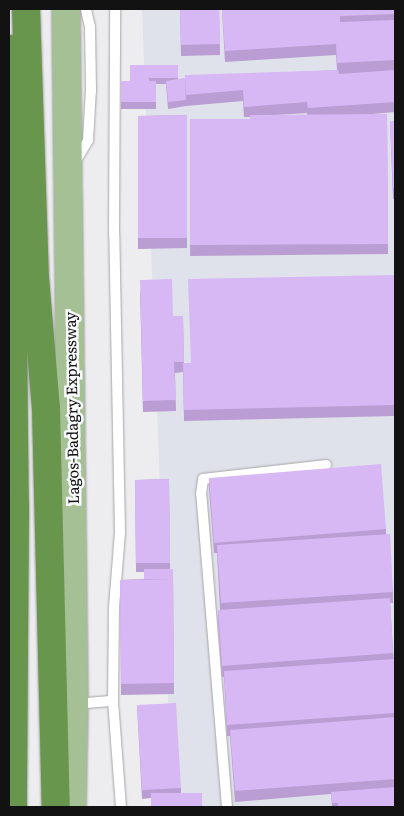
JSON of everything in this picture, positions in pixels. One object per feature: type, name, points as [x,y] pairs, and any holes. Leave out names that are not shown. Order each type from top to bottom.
[{"type":"highway","points":[[11,9],[15,505],[13,807]]},
{"type":"highway","points":[[26,9],[35,278],[46,408],[48,588],[56,807]]},
{"type":"main road","name":"Lagos-Badagry Expressway","points":[[66,9],[74,704],[72,807]]},
{"type":"lane","points":[[69,174],[88,140],[90,27],[86,9]]},
{"type":"lane","points":[[115,9],[114,234],[120,532],[114,607],[113,701],[121,807]]},
{"type":"lane","points":[[227,807],[201,494],[203,479],[326,465]]},
{"type":"lane","points":[[74,704],[113,701]]},
{"type":"shaded area","points":[[142,9],[395,9],[395,807],[172,807]]},
{"type":"building","points":[[180,9],[219,9],[220,44],[181,45]]},
{"type":"building","points":[[395,9],[395,14],[340,16],[340,22],[395,20],[395,60],[337,63],[336,44],[225,51],[222,10]]},
{"type":"building","points":[[130,65],[178,65],[178,78],[149,78],[149,81],[156,81],[156,102],[121,102],[121,81],[130,81]]},
{"type":"building","points":[[338,70],[339,74],[395,70],[395,102],[308,108],[307,102],[244,107],[243,90],[186,95],[185,75]]},
{"type":"building","points":[[185,78],[186,100],[168,102],[166,81]]},
{"type":"building","points":[[387,114],[388,244],[190,245],[190,119],[250,119],[250,115]]},
{"type":"building","points":[[187,115],[187,238],[138,238],[138,116]]},
{"type":"building","points":[[395,121],[395,188],[393,188],[390,122]]},
{"type":"building","points":[[395,275],[395,405],[184,410],[183,363],[191,363],[188,279]]},
{"type":"building","points":[[172,279],[173,316],[183,316],[184,362],[174,362],[176,400],[143,401],[140,280]]},
{"type":"building","points":[[381,464],[386,529],[214,543],[209,478]]},
{"type":"building","points":[[169,479],[170,563],[136,563],[135,480]]},
{"type":"building","points":[[390,534],[393,592],[221,603],[217,545]]},
{"type":"building","points":[[144,569],[173,569],[173,579],[144,579]]},
{"type":"building","points":[[173,579],[174,683],[121,684],[120,580]]},
{"type":"building","points":[[390,598],[393,653],[222,666],[218,610]]},
{"type":"building","points":[[394,659],[395,713],[227,725],[224,671]]},
{"type":"building","points":[[176,703],[181,788],[142,790],[137,705]]},
{"type":"building","points":[[395,717],[395,779],[235,791],[230,730]]},
{"type":"building","points":[[395,787],[395,807],[338,807],[338,803],[332,803],[331,792]]},
{"type":"building","points":[[151,793],[202,793],[202,807],[151,807]]}]
